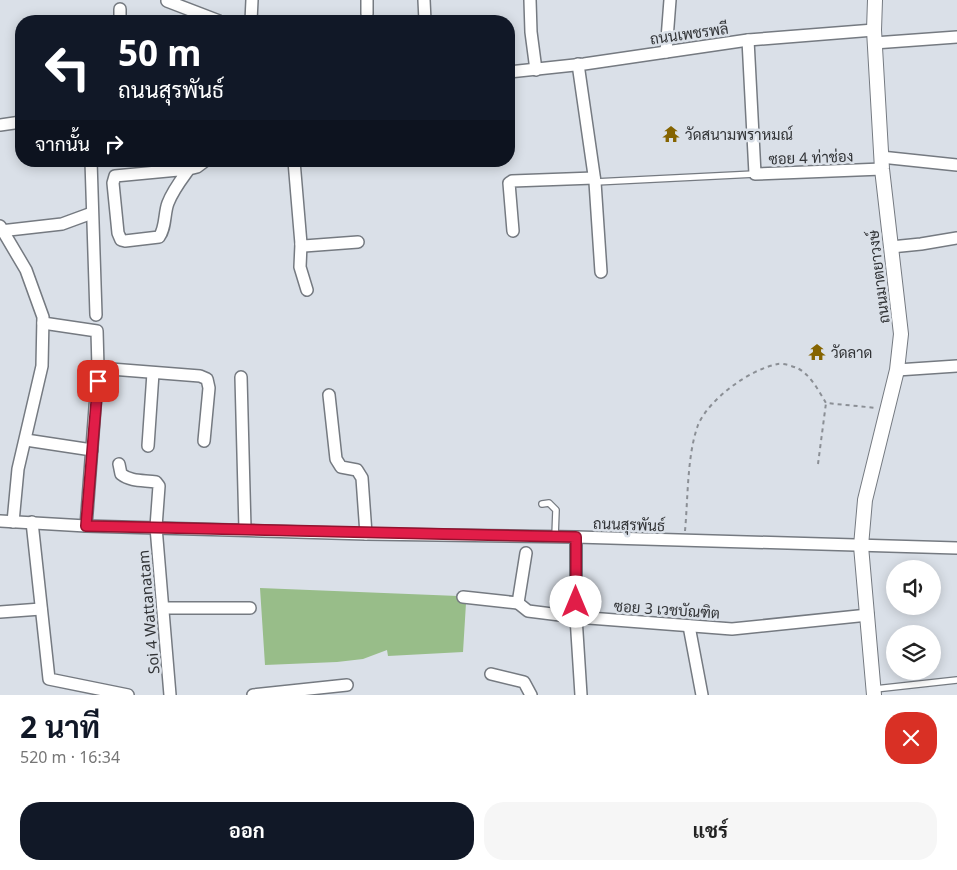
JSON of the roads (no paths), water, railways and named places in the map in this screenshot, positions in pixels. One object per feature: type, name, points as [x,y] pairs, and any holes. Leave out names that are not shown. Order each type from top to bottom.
[{"type":"street","points":[[251,15],[252,0]]},
{"type":"street","points":[[367,0],[367,14]]},
{"type":"street","points":[[424,0],[425,15]]},
{"type":"street","points":[[530,0],[532,42],[536,70]]},
{"type":"street","points":[[666,52],[670,0]]},
{"type":"street","name":"ถนนมาตยาวงษ์","points":[[873,692],[861,546],[865,500],[897,370],[901,334],[881,163],[874,36],[876,0]]},
{"type":"street","points":[[167,1],[203,15]]},
{"type":"street","points":[[120,9],[120,15]]},
{"type":"street","name":"ถนนเพชรพลี","points":[[515,72],[748,40],[874,36],[957,38]]},
{"type":"street","name":"ซอย 4 ท่าช่อง","points":[[748,40],[755,174],[881,163],[957,165]]},
{"type":"street","points":[[578,64],[595,180],[601,272]]},
{"type":"street","points":[[0,125],[15,123]]},
{"type":"street","points":[[90,167],[96,315]]},
{"type":"street","points":[[189,169],[171,196],[165,212],[163,231],[160,237],[121,240],[118,233],[113,183],[115,176],[197,167]]},
{"type":"street","points":[[295,167],[301,244],[300,267],[308,290]]},
{"type":"street","points":[[513,231],[509,183],[512,181],[595,180]]},
{"type":"street","points":[[12,522],[18,469],[42,366],[43,317],[26,270],[1,229],[62,224],[92,213]]},
{"type":"street","points":[[891,247],[957,238]]},
{"type":"street","points":[[301,244],[304,246],[358,242]]},
{"type":"street","points":[[43,323],[97,331],[98,368],[86,526]]},
{"type":"street","points":[[897,370],[957,366]]},
{"type":"street","points":[[98,368],[200,376],[207,380],[209,388],[204,441]]},
{"type":"street","points":[[148,446],[153,373]]},
{"type":"street","points":[[240,377],[245,529]]},
{"type":"street","points":[[329,395],[336,459],[341,467],[357,470],[362,478],[366,534]]},
{"type":"street","points":[[26,440],[92,450]]},
{"type":"street","name":"Soi 4 Wattanatam","points":[[119,464],[121,474],[124,477],[132,480],[158,482],[159,486],[156,527],[170,695]]},
{"type":"street","name":"ถนนสุรพันธ์","points":[[0,522],[366,534],[576,537],[957,548]]},
{"type":"street","points":[[32,522],[49,678],[128,695]]},
{"type":"street","points":[[576,537],[576,618],[581,695]]},
{"type":"street","points":[[463,597],[518,602],[526,553]]},
{"type":"street","name":"ซอย 3 เวชบัณฑิต","points":[[518,602],[528,611],[576,618],[732,630],[868,615]]},
{"type":"street","points":[[163,608],[250,608]]},
{"type":"street","points":[[0,612],[41,609]]},
{"type":"street","points":[[689,626],[702,695]]},
{"type":"street","points":[[491,674],[524,682],[531,695]]},
{"type":"street","points":[[254,695],[347,685]]},
{"type":"lane","points":[[595,180],[755,174]]},
{"type":"lane","points":[[542,504],[549,504],[556,510],[555,537]]},
{"type":"lane","points":[[873,692],[957,680]]},
{"type":"place","name":"วัดสนามพราหมณ์","points":[[671,134]]},
{"type":"place","name":"วัดลาด","points":[[817,352]]}]
